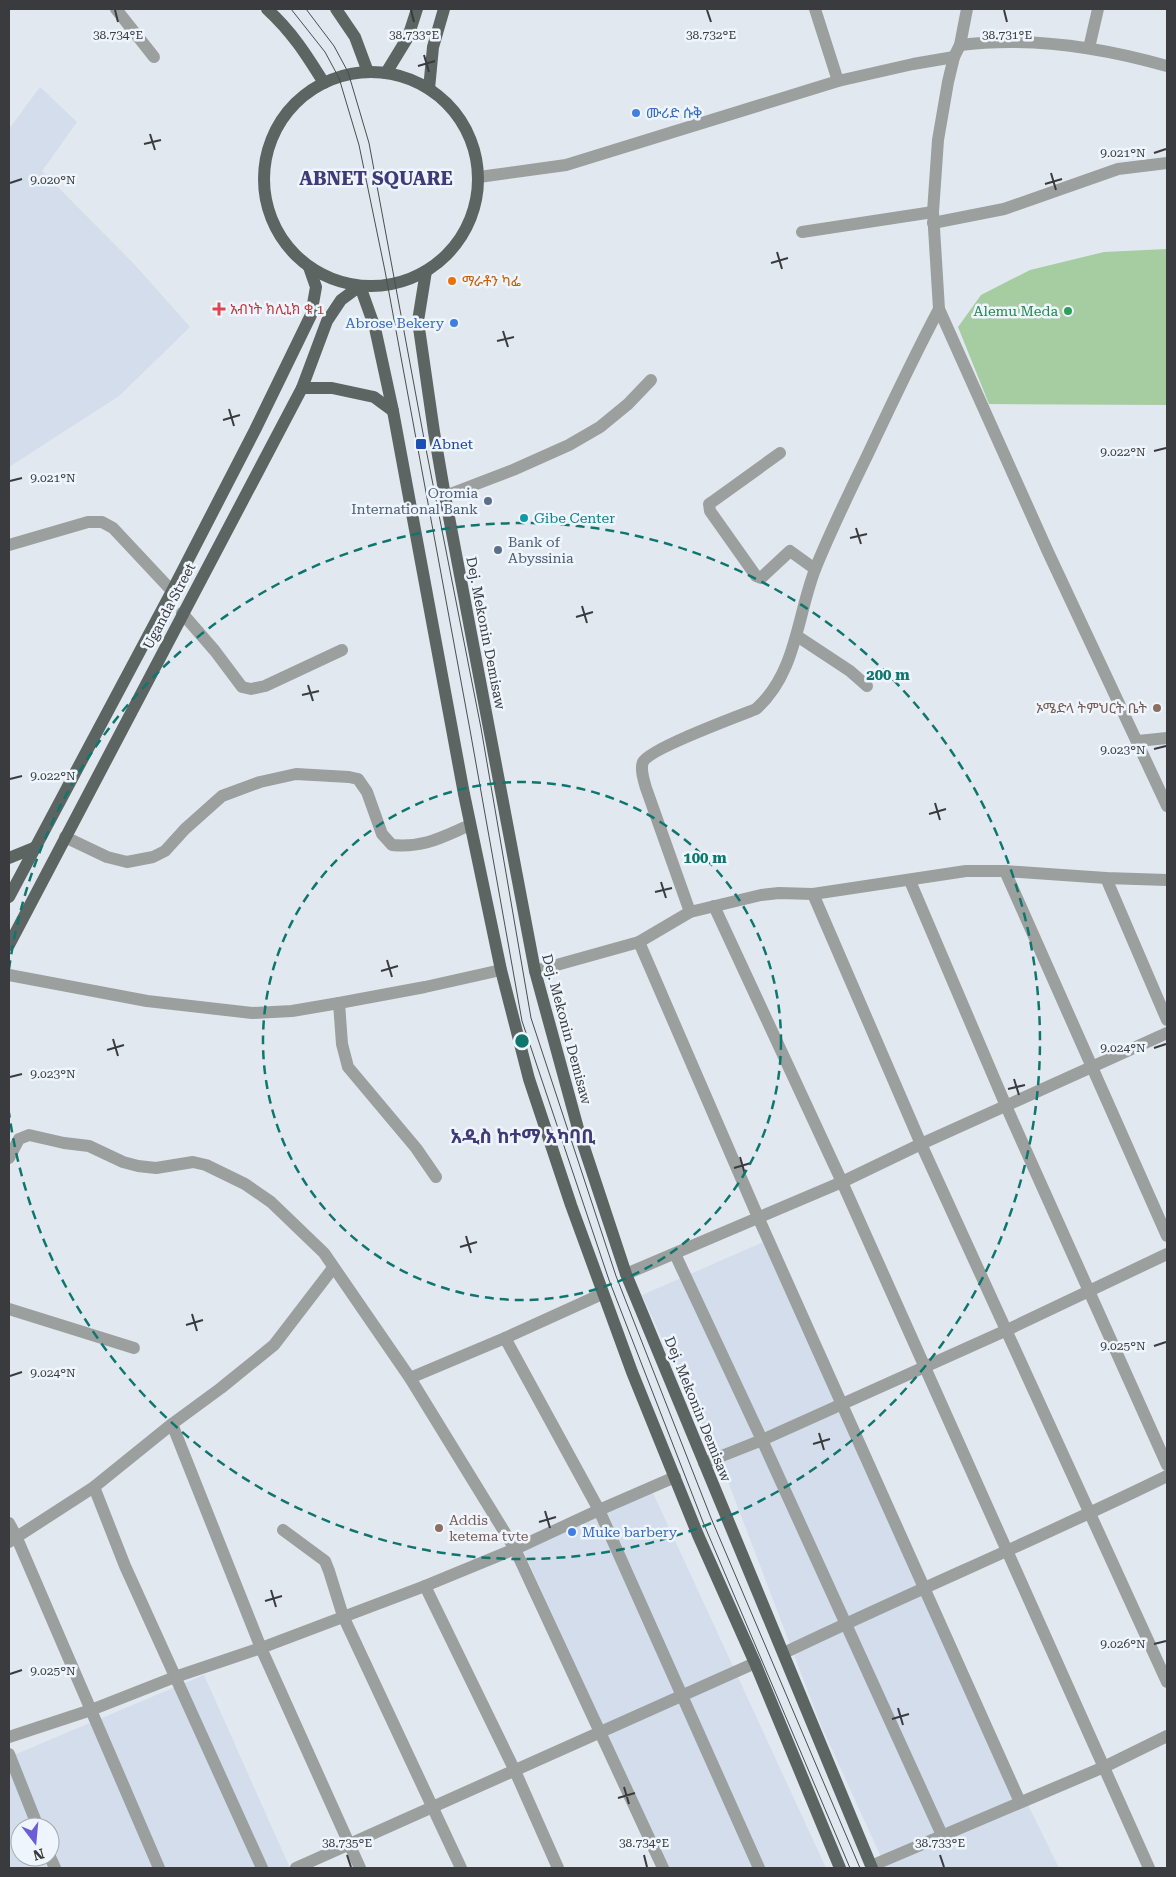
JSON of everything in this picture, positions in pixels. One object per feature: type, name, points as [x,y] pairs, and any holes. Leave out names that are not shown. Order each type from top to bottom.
[{"type":"main road","points":[[268,9],[300,43],[324,83]]},
{"type":"main road","points":[[336,9],[355,37],[368,72]]},
{"type":"main road","points":[[386,73],[408,36],[417,9]]},
{"type":"main road","points":[[429,89],[433,47],[444,9]]},
{"type":"main road","points":[[368,72],[386,73],[408,79],[429,89],[449,105],[465,127],[475,151],[479,177],[477,199],[467,227],[445,257],[426,271],[405,281],[382,286],[360,286],[335,280],[309,267],[291,251],[275,228],[266,201],[264,173],[269,146],[282,120],[300,99],[324,83],[338,77],[368,72]]},
{"type":"main road","name":"Uganda Street","points":[[9,897],[172,591],[255,430],[311,315],[316,288],[309,267]]},
{"type":"main road","name":"Dej. Mekonin Demisaw","points":[[426,271],[418,321],[445,496],[534,971],[579,1132],[626,1274],[872,1867]]},
{"type":"main road","points":[[360,286],[372,316],[393,411],[470,825],[501,970],[528,1079],[602,1294],[698,1536],[755,1663],[840,1868]]},
{"type":"main road","name":"Uganda Street","points":[[9,945],[302,388],[327,321],[341,300],[360,286]]},
{"type":"main road","points":[[302,388],[332,388],[374,397],[393,411]]},
{"type":"main road","points":[[9,858],[36,847]]},
{"type":"street","points":[[116,9],[154,57]]},
{"type":"street","points":[[815,9],[838,81]]},
{"type":"street","points":[[967,9],[960,44],[954,57],[942,110],[938,140],[933,218],[939,310],[1048,552],[1167,806]]},
{"type":"street","points":[[1089,48],[1098,9]]},
{"type":"street","points":[[960,44],[1007,41],[1040,42],[1089,48],[1135,57],[1167,66]]},
{"type":"street","points":[[479,177],[566,165],[838,81],[954,57]]},
{"type":"street","points":[[802,232],[1004,209],[1118,170],[1167,163]]},
{"type":"street","points":[[690,912],[646,788],[643,777],[643,762],[647,757],[669,746],[756,709],[767,699],[778,681],[798,636],[815,569],[894,397],[939,310]]},
{"type":"street","points":[[445,496],[513,470],[577,440],[600,427],[621,410],[651,380]]},
{"type":"street","points":[[780,453],[709,504],[710,511],[756,576],[761,578],[766,575],[790,552],[815,569]]},
{"type":"street","points":[[9,545],[88,522],[102,522],[113,528],[172,591]]},
{"type":"street","points":[[182,613],[215,651],[242,687],[250,689],[265,686],[342,650]]},
{"type":"street","points":[[798,636],[850,671],[866,686]]},
{"type":"street","points":[[1138,741],[1167,738]]},
{"type":"street","points":[[65,837],[107,857],[127,862],[153,857],[165,851],[185,828],[222,796],[260,782],[296,774],[349,777],[358,780],[367,792],[382,834],[392,845],[409,847],[431,842],[470,825]]},
{"type":"street","points":[[534,971],[638,942],[690,912],[761,894],[778,892],[813,894],[910,881],[966,871],[1005,871],[1167,880]]},
{"type":"street","points":[[1005,871],[1167,1236]]},
{"type":"street","points":[[1106,878],[1167,1020]]},
{"type":"street","points":[[910,881],[1006,1106],[1167,1465]]},
{"type":"street","points":[[813,894],[921,1144],[1167,1682]]},
{"type":"street","points":[[714,906],[842,1182],[1149,1868]]},
{"type":"street","points":[[638,942],[758,1217],[1020,1802]]},
{"type":"street","points":[[9,975],[147,1000],[221,1011],[270,1013],[339,1003],[425,987],[501,970]]},
{"type":"street","points":[[339,1003],[342,1044],[348,1067],[416,1148],[436,1177]]},
{"type":"street","points":[[626,1274],[842,1182],[921,1144],[1167,1033]]},
{"type":"street","points":[[9,1158],[19,1139],[29,1135],[64,1143],[89,1146],[123,1162],[138,1166],[156,1168],[193,1162],[206,1165],[245,1184],[271,1202],[324,1253],[410,1378],[515,1549],[663,1868]]},
{"type":"street","points":[[675,1254],[942,1835]]},
{"type":"street","points":[[704,1463],[762,1440],[1007,1330],[1167,1254]]},
{"type":"street","points":[[12,1539],[94,1487],[274,1345],[334,1268]]},
{"type":"street","points":[[410,1378],[602,1294]]},
{"type":"street","points":[[9,1309],[134,1348]]},
{"type":"street","points":[[505,1338],[599,1510],[759,1868]]},
{"type":"street","points":[[172,1424],[261,1648],[360,1868]]},
{"type":"street","points":[[784,1653],[1091,1514],[1167,1476]]},
{"type":"street","points":[[9,1737],[91,1710],[175,1677],[261,1648],[425,1586],[515,1549],[599,1510],[675,1478]]},
{"type":"street","points":[[94,1487],[125,1566],[262,1868]]},
{"type":"street","points":[[9,1523],[12,1539],[91,1710],[159,1868]]},
{"type":"street","points":[[283,1530],[324,1561],[343,1616],[461,1868]]},
{"type":"street","points":[[425,1586],[515,1770],[558,1868]]},
{"type":"street","points":[[296,1868],[755,1663]]},
{"type":"street","points":[[872,1867],[942,1835],[1104,1767],[1167,1736]]},
{"type":"street","points":[[9,1754],[34,1817]]},
{"type":"shaded area","points":[[40,87],[77,122],[42,171],[134,264],[190,327],[119,396],[9,467],[9,129]]},
{"type":"shaded area","points":[[766,1241],[1005,1758],[1059,1868],[886,1868],[820,1723],[729,1484],[642,1295]]},
{"type":"shaded area","points":[[653,1493],[826,1868],[667,1868],[520,1543]]},
{"type":"shaded area","points":[[204,1675],[290,1868],[9,1868],[9,1757]]},
{"type":"green space","name":"Alemu Meda","points":[[1167,249],[1167,405],[989,404],[958,327],[981,295],[1030,270],[1104,252]]},
{"type":"tram line","points":[[291,9],[325,52],[339,78],[359,145],[385,271],[522,1021],[609,1280],[703,1522],[850,1868]]},
{"type":"tram line","points":[[306,9],[334,46],[348,72],[369,143],[425,444],[481,728],[531,1018],[616,1276],[711,1518],[860,1868]]},
{"type":"place","name":"ሙሪድ ሱቅ","points":[[636,113]]},
{"type":"place","name":"ማራቶን ካፌ","points":[[452,281]]},
{"type":"place","name":"አብነት ክሊኒክ ቁ 1","points":[[219,309]]},
{"type":"place","name":"Alemu Meda","points":[[1068,311]]},
{"type":"place","name":"Abrose Bekery","points":[[454,323]]},
{"type":"place","name":"Abnet","points":[[421,444]]},
{"type":"place","name":"Oromia International Bank","points":[[488,501]]},
{"type":"place","name":"Gibe Center","points":[[524,518]]},
{"type":"place","name":"Bank of Abyssinia","points":[[498,550]]},
{"type":"place","name":"ኦሜድላ ትምህርት ቤት","points":[[1157,708]]},
{"type":"place","name":"Addis ketema tvte","points":[[439,1528]]},
{"type":"place","name":"Muke barbery","points":[[572,1532]]},
{"type":"district","name":"ABNET SQUARE","points":[[376,178]]},
{"type":"district","name":"አዲስ ከተማ አካባቢ","points":[[523,1136]]}]
